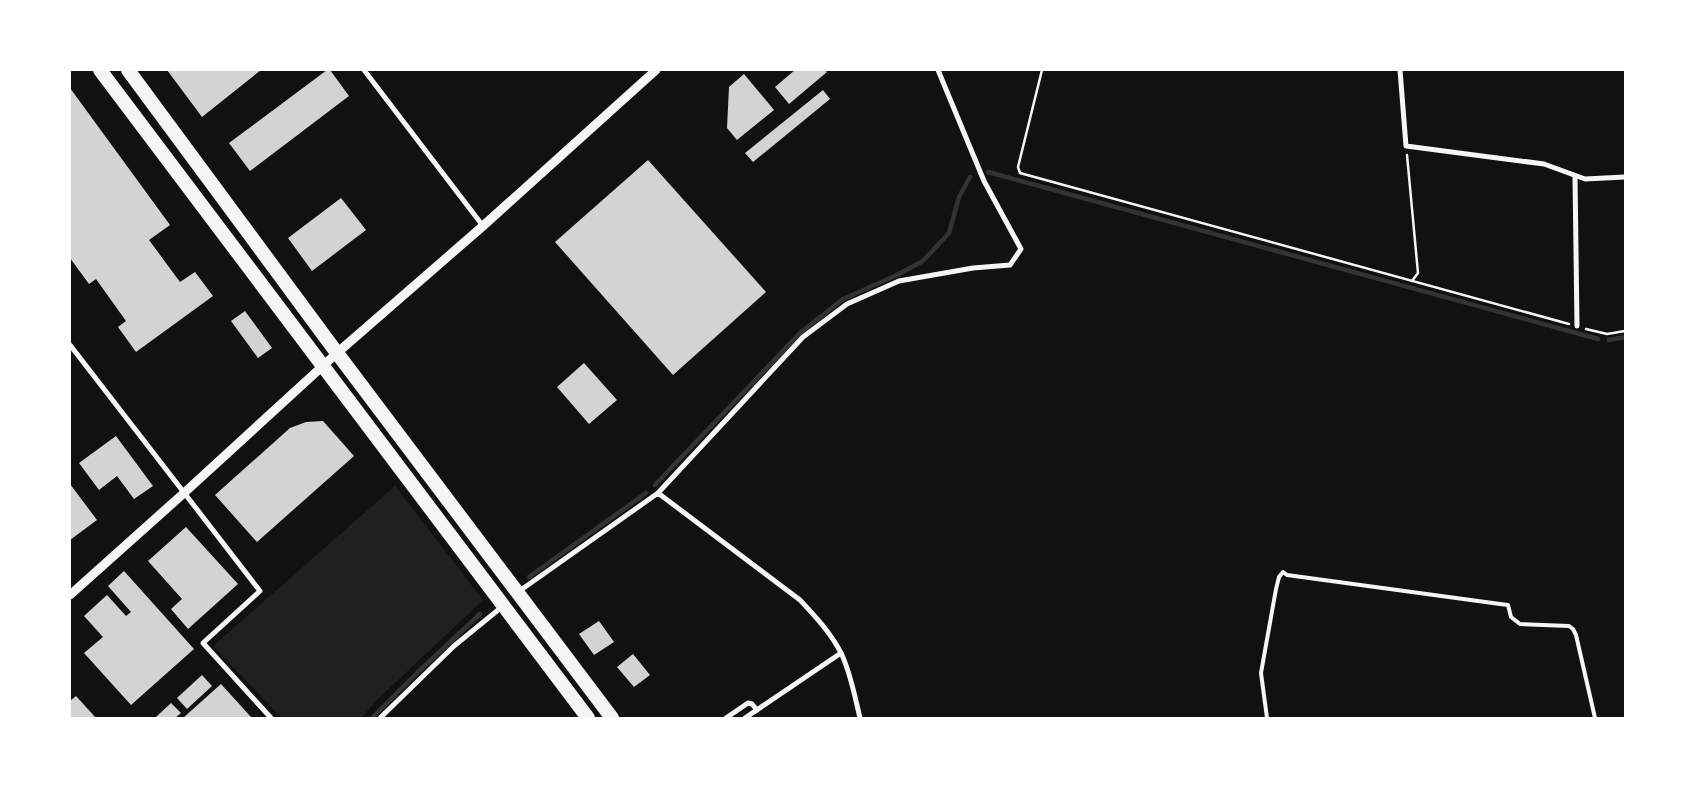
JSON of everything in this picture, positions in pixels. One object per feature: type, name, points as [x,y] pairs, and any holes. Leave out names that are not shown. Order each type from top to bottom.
[{"type":"highway","points":[[100,70],[588,718]]},
{"type":"highway","points":[[128,70],[337,353],[612,718]]},
{"type":"street","points":[[364,70],[482,226]]},
{"type":"street","points":[[70,596],[337,353],[656,70]]},
{"type":"street","points":[[518,592],[658,493],[804,337],[847,304],[899,282],[973,268],[1010,265],[1021,249],[984,181],[938,70]]},
{"type":"street","points":[[1400,70],[1406,146],[1544,164],[1585,179],[1625,176]]},
{"type":"street","points":[[1575,176],[1577,326]]},
{"type":"street","points":[[70,345],[260,591],[202,643],[272,718]]},
{"type":"street","points":[[658,493],[800,600],[819,620],[841,653],[853,684],[860,718]]},
{"type":"street","points":[[380,718],[454,646],[502,606]]},
{"type":"street","points":[[745,718],[841,653]]},
{"type":"street","points":[[726,718],[748,703],[752,704],[757,710]]},
{"type":"lane","points":[[1267,718],[1261,673],[1276,589],[1279,577],[1283,572],[1287,575],[1500,604],[1508,606],[1511,617],[1520,624],[1569,626],[1573,628],[1576,635],[1595,718]]},
{"type":"path","points":[[1042,70],[1018,167],[1020,173],[1607,334],[1625,330]]},
{"type":"path","points":[[1406,146],[1418,273],[1412,280]]},
{"type":"shaded area","points":[[395,486],[483,600],[379,698],[361,718],[282,718],[213,646]]},
{"type":"building","points":[[167,70],[261,70],[202,117]]},
{"type":"building","points":[[327,70],[330,70],[349,96],[250,171],[229,143]]},
{"type":"building","points":[[795,70],[825,70],[827,72],[789,104],[775,87]]},
{"type":"building","points":[[744,74],[774,110],[737,140],[727,128],[729,87]]},
{"type":"building","points":[[70,88],[170,225],[149,240],[180,282],[195,272],[213,296],[136,352],[118,327],[126,321],[96,279],[89,284],[70,258]]},
{"type":"building","points":[[823,90],[830,99],[753,162],[745,153]]},
{"type":"building","points":[[648,160],[766,292],[673,375],[555,242]]},
{"type":"building","points":[[341,198],[366,230],[312,271],[288,238]]},
{"type":"building","points":[[245,311],[272,348],[258,358],[231,321]]},
{"type":"building","points":[[584,363],[617,400],[589,424],[557,387]]},
{"type":"building","points":[[323,421],[354,456],[257,542],[215,495],[290,428],[306,422]]},
{"type":"building","points":[[116,436],[153,486],[134,499],[117,476],[99,490],[79,463]]},
{"type":"building","points":[[70,484],[97,520],[70,540]]},
{"type":"building","points":[[186,527],[238,584],[188,629],[171,609],[182,599],[148,561]]},
{"type":"building","points":[[124,571],[194,649],[131,705],[84,653],[103,637],[84,616],[107,595],[126,616],[131,612],[108,586]]},
{"type":"building","points":[[599,621],[614,642],[594,655],[579,634]]},
{"type":"building","points":[[633,654],[650,675],[634,687],[617,667]]},
{"type":"building","points":[[202,675],[212,686],[187,709],[177,698]]},
{"type":"building","points":[[221,684],[250,718],[183,718]]},
{"type":"building","points":[[76,696],[96,718],[70,718],[70,701]]},
{"type":"building","points":[[171,703],[181,713],[175,718],[156,717]]},
{"type":"waterway","points":[[988,172],[1598,339]]},
{"type":"waterway","points":[[655,485],[800,333],[843,299],[923,261],[949,233],[959,197],[970,177]]},
{"type":"waterway","points":[[1609,340],[1625,337]]},
{"type":"waterway","points":[[529,577],[646,493]]},
{"type":"waterway","points":[[372,718],[480,614]]}]
